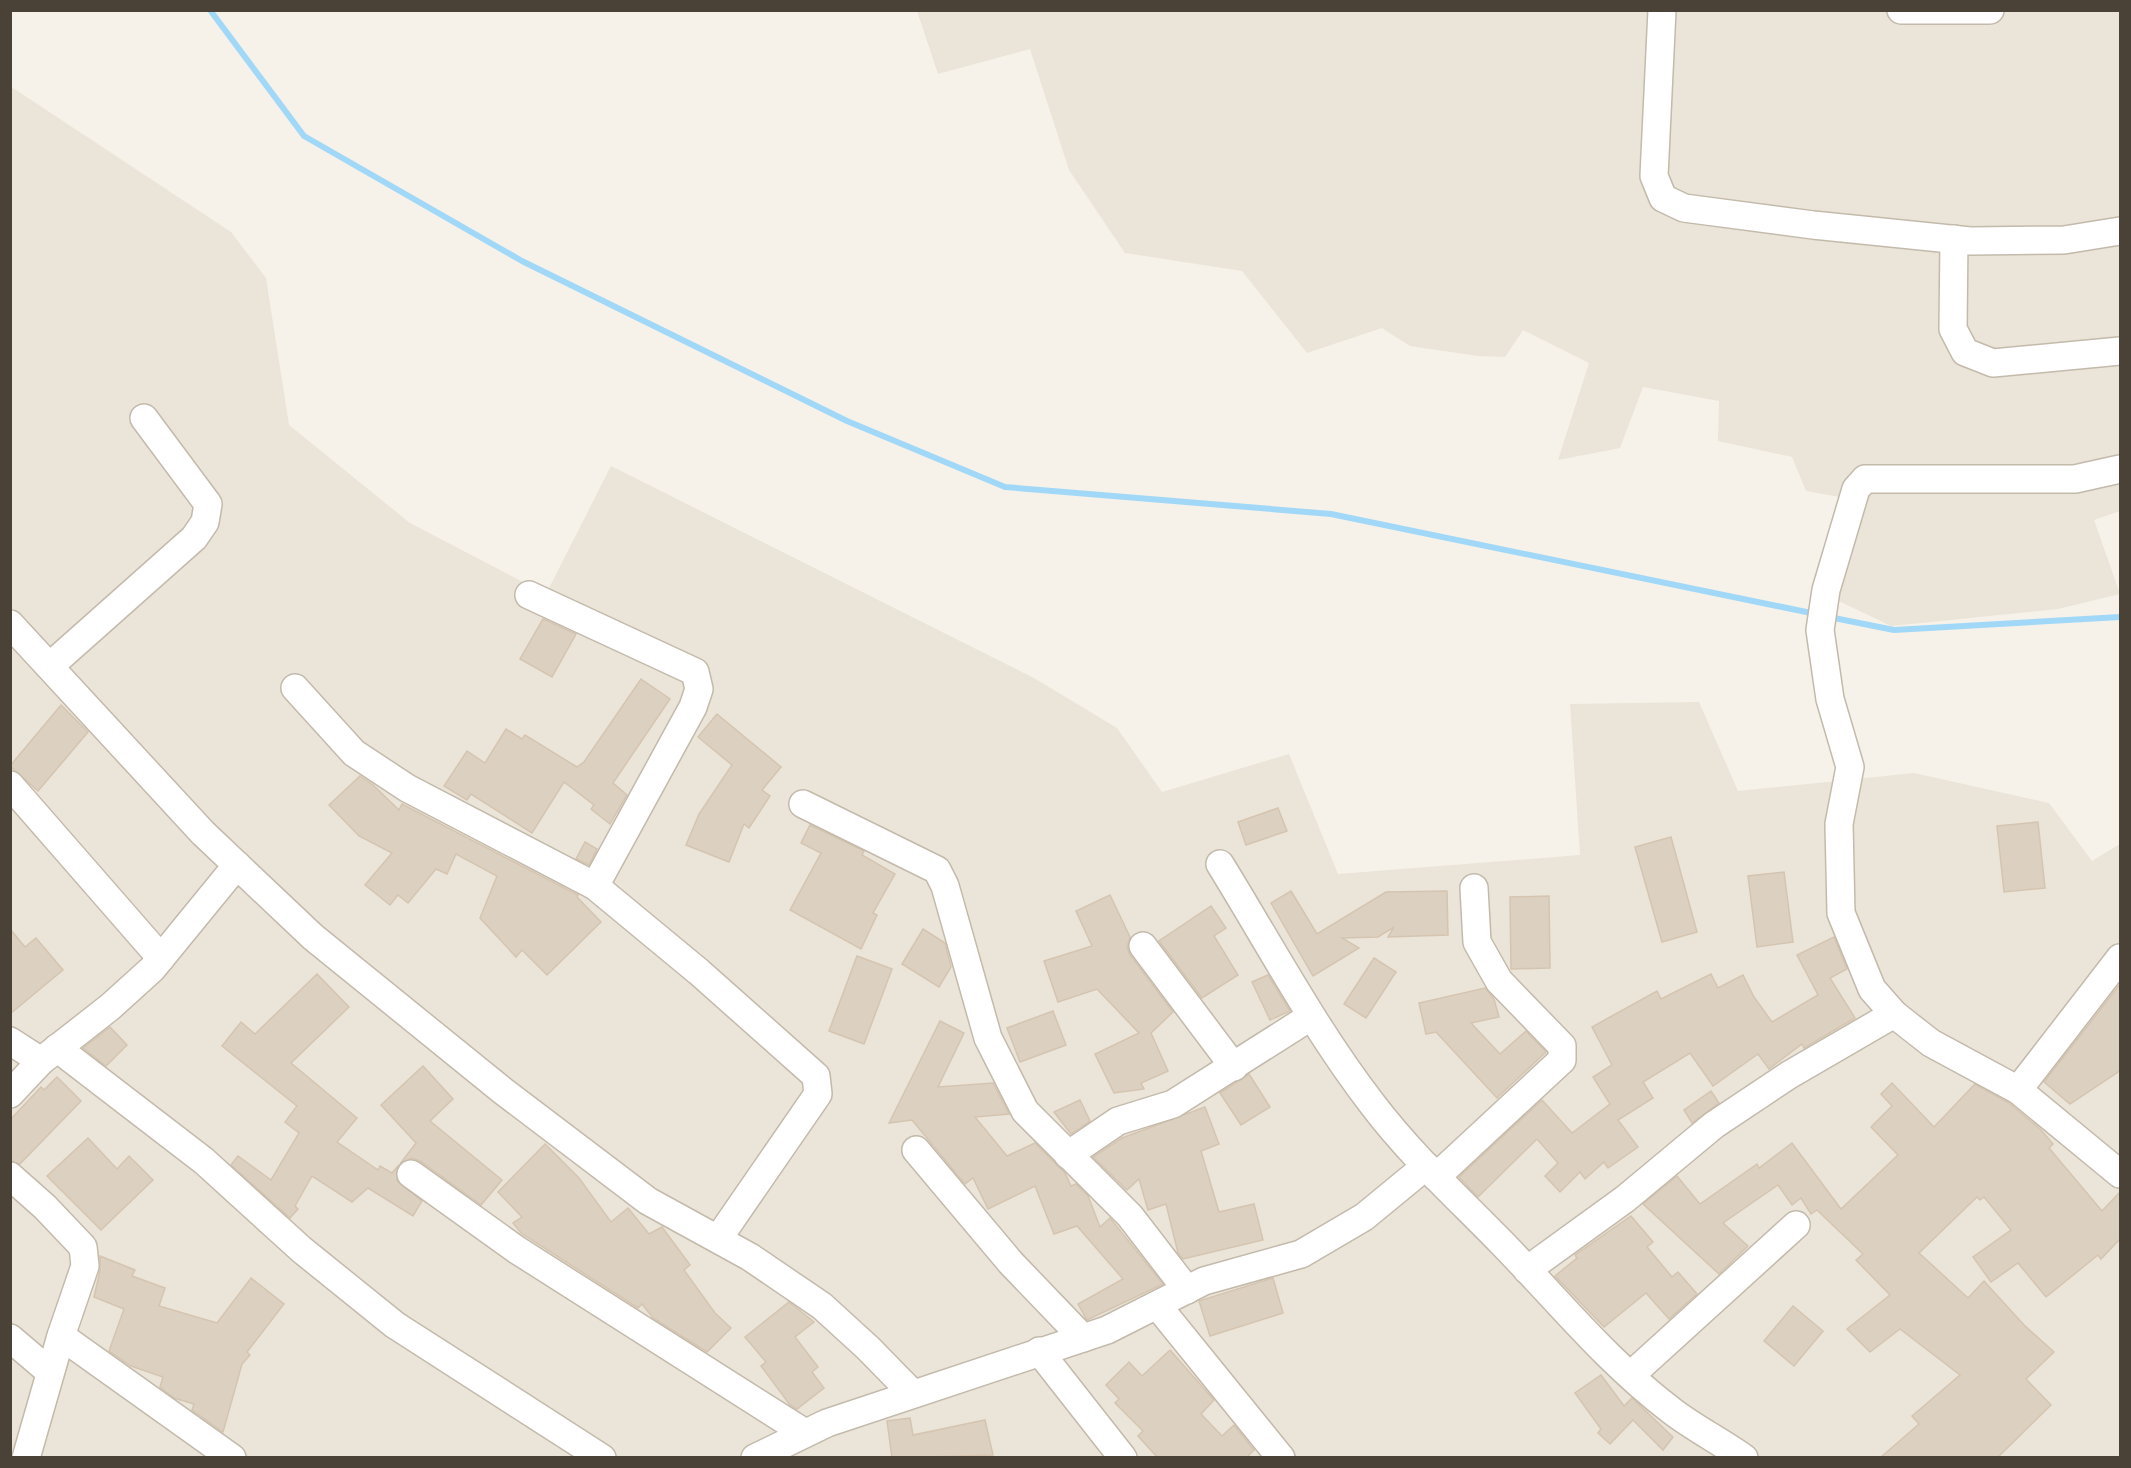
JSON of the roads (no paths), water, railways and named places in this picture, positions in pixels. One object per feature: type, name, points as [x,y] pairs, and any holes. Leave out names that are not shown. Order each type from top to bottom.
[{"type":"street","points":[[1662,10],[1654,176],[1664,198],[1684,208],[1813,225],[1954,239],[2064,240],[2121,231]]},
{"type":"street","points":[[1901,10],[1990,10]]},
{"type":"street","points":[[1954,239],[1953,329],[1965,352],[1993,363],[2121,351]]},
{"type":"street","points":[[50,666],[194,538],[205,522],[208,504],[144,418]]},
{"type":"street","points":[[2121,469],[2075,479],[1865,479],[1856,489],[1826,590],[1820,630],[1830,699],[1850,767],[1839,824],[1841,913],[1872,989],[1893,1014],[1931,1043],[2018,1090],[2121,1174]]},
{"type":"street","points":[[530,595],[695,672],[699,689],[693,707],[595,886]]},
{"type":"street","points":[[10,624],[203,833],[313,937],[503,1091],[648,1201],[750,1257],[822,1306],[913,1394]]},
{"type":"street","points":[[295,688],[354,753],[407,788],[595,886],[699,972],[816,1076],[818,1095],[718,1239]]},
{"type":"street","points":[[10,785],[161,958]]},
{"type":"street","points":[[803,804],[937,870],[945,886],[988,1038],[1025,1111],[1130,1216],[1187,1290]]},
{"type":"street","points":[[1220,864],[1298,991],[1310,1017],[1374,1106],[1431,1172],[1590,1337],[1671,1411],[1737,1456]]},
{"type":"street","points":[[10,1094],[49,1055],[110,1007],[161,958],[237,865]]},
{"type":"street","points":[[755,1458],[805,1432],[1039,1351],[1107,1330],[1204,1281],[1301,1254],[1431,1172],[1562,1060],[1562,1046],[1499,981],[1477,942],[1473,888]]},
{"type":"street","points":[[1143,946],[1234,1067]]},
{"type":"street","points":[[2018,1090],[2121,958]]},
{"type":"street","points":[[1527,1270],[1625,1199],[1714,1125],[1789,1075],[1893,1014]]},
{"type":"street","points":[[1068,1155],[1118,1121],[1173,1104],[1310,1017]]},
{"type":"street","points":[[10,1041],[49,1055],[204,1161],[302,1250],[394,1325],[602,1458]]},
{"type":"street","points":[[916,1150],[1011,1263],[1083,1338]]},
{"type":"street","points":[[411,1174],[517,1250],[805,1432]]},
{"type":"street","points":[[10,1176],[45,1207],[83,1247],[85,1266],[61,1336],[26,1458]]},
{"type":"street","points":[[1631,1375],[1796,1225]]},
{"type":"street","points":[[1157,1305],[1281,1458]]},
{"type":"street","points":[[61,1336],[232,1458]]},
{"type":"street","points":[[10,1338],[50,1372]]},
{"type":"street","points":[[1039,1351],[1123,1458]]},
{"type":"waterway","points":[[210,10],[304,136],[522,261],[847,421],[1005,487],[1331,514],[1816,614]]},
{"type":"waterway","points":[[1829,617],[1894,630],[2120,617]]}]
